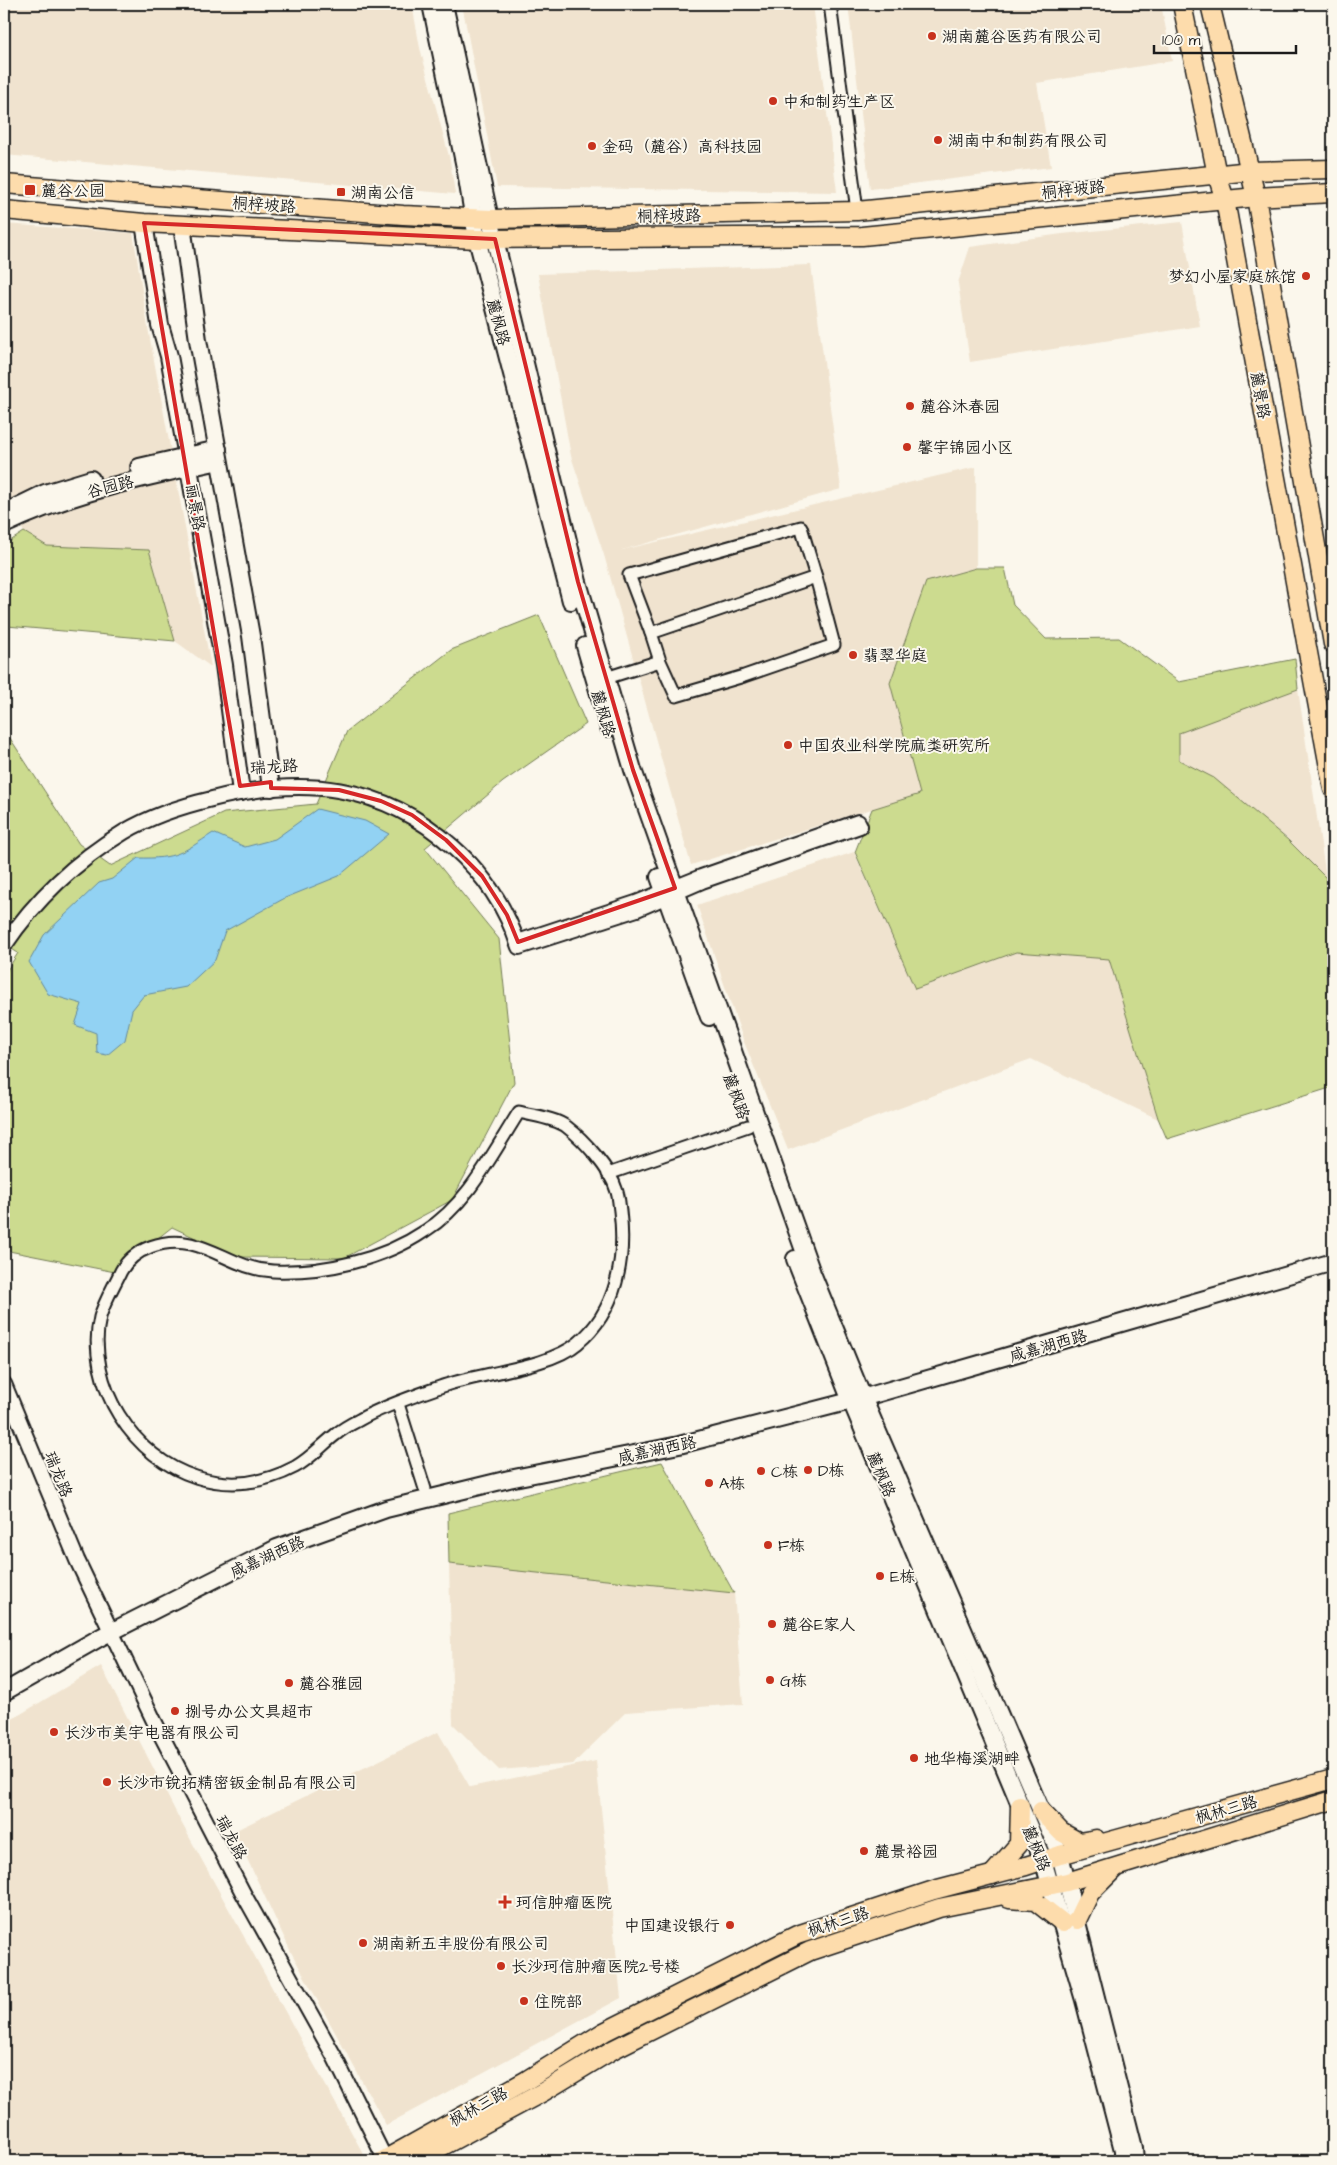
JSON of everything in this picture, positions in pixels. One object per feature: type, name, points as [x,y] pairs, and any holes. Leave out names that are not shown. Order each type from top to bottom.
[{"type":"main road","name":"麓枫路","points":[[431,4],[482,218],[477,239],[567,585],[622,774],[670,893],[748,1126],[802,1277],[855,1395],[1020,1806],[1043,1860],[1059,1883],[1134,2148],[1135,2161]]},
{"type":"main road","points":[[444,4],[482,218],[495,239],[578,582],[670,893],[812,1273],[855,1395],[1060,1855],[1059,1883]]},
{"type":"main road","name":"麓景路","points":[[1182,4],[1217,175],[1225,200],[1333,788]]},
{"type":"main road","name":"麓景路","points":[[1210,4],[1256,197],[1333,644]]},
{"type":"main road","name":"桐梓坡路","points":[[4,184],[403,215],[482,218],[857,211],[1250,171],[1333,169]]},
{"type":"main road","name":"桐梓坡路","points":[[4,210],[182,226],[477,239],[862,236],[1256,197],[1333,193]]},
{"type":"main road","name":"丽景路","points":[[144,223],[160,324],[169,356],[224,665],[241,789]]},
{"type":"main road","name":"丽景路","points":[[182,226],[198,340],[251,636],[271,785]]},
{"type":"main road","name":"谷园路","points":[[4,513],[44,493],[70,485],[219,455]]},
{"type":"main road","name":"谷园路","points":[[4,525],[48,505],[82,493],[188,462]]},
{"type":"main road","name":"咸嘉湖西路","points":[[4,1692],[105,1629],[273,1538],[383,1499],[507,1468],[677,1435],[855,1395],[1333,1251]]},
{"type":"main road","name":"咸嘉湖西路","points":[[4,1680],[105,1629],[277,1548],[386,1509],[509,1479],[679,1445],[1333,1262]]},
{"type":"main road","name":"枫林三路","points":[[383,2161],[527,2080],[604,2032],[797,1935],[934,1890],[1333,1779]]},
{"type":"main road","name":"枫林三路","points":[[416,2161],[544,2092],[614,2049],[810,1951],[939,1908],[1059,1883],[1333,1800]]},
{"type":"main road","points":[[992,1875],[1019,1844],[1020,1806]]},
{"type":"main road","points":[[1041,1811],[1061,1832],[1079,1842],[1139,1833]]},
{"type":"main road","points":[[988,1898],[1035,1901],[1070,1922],[1090,1893],[1118,1865]]},
{"type":"main road","name":"麓枫路","points":[[1070,1922],[1123,2150],[1123,2161]]},
{"type":"street","points":[[830,4],[857,211]]},
{"type":"street","points":[[801,527],[816,577],[834,644],[744,676],[676,696],[660,661],[629,575],[801,527]]},
{"type":"street","points":[[651,632],[816,577]]},
{"type":"street","points":[[606,678],[660,661]]},
{"type":"street","name":"瑞龙路","points":[[4,935],[42,889],[68,864],[97,842],[155,810],[192,797],[271,785],[352,792],[381,801],[412,816],[446,840],[482,876],[507,914],[521,943],[670,893]]},
{"type":"street","name":"瑞龙路","points":[[4,946],[25,916],[47,892],[73,868],[101,847],[126,831],[158,816],[193,803],[241,789]]},
{"type":"street","points":[[858,822],[860,826],[702,881],[670,893],[701,876],[858,822]]},
{"type":"street","points":[[519,1112],[564,1124],[580,1139],[608,1174],[616,1189],[622,1226],[621,1265],[611,1298],[595,1328],[575,1346],[541,1361],[442,1386],[365,1416],[337,1433],[297,1466],[248,1483],[219,1482],[186,1474],[156,1457],[131,1433],[116,1409],[106,1387],[98,1356],[100,1318],[124,1266],[142,1250],[165,1243],[190,1243],[254,1269],[275,1271],[304,1271],[345,1264],[376,1255],[402,1245],[442,1220],[459,1201],[502,1140],[519,1112]]},
{"type":"street","points":[[608,1174],[748,1126]]},
{"type":"street","name":"瑞龙路","points":[[4,1384],[105,1629]]},
{"type":"street","name":"瑞龙路","points":[[4,1402],[70,1563],[204,1821],[334,2056],[383,2161]]},
{"type":"street","points":[[398,1404],[425,1489]]},
{"type":"highlighted area","points":[[144,223],[495,239],[578,582],[633,770],[675,888],[518,942],[507,915],[482,876],[446,840],[412,815],[381,801],[339,790],[271,788],[271,782],[240,786]]},
{"type":"shaded area","points":[[4,4],[412,4],[420,48],[450,160],[455,194],[4,155]]},
{"type":"shaded area","points":[[462,4],[813,4],[837,192],[497,187]]},
{"type":"shaded area","points":[[848,4],[1161,4],[1172,61],[1037,83],[1051,167],[870,189]]},
{"type":"shaded area","points":[[1182,222],[1200,326],[970,362],[958,283],[970,247],[1062,234]]},
{"type":"shaded area","points":[[4,224],[133,233],[148,328],[211,667],[175,641],[149,550],[47,546],[24,532],[7,503],[4,504]]},
{"type":"shaded area","points":[[811,265],[841,489],[622,550],[976,467],[976,568],[926,582],[890,683],[920,794],[691,865],[604,555],[571,456],[538,274]]},
{"type":"shaded area","points":[[1298,689],[1326,878],[1288,839],[1179,760],[1179,733]]},
{"type":"shaded area","points":[[854,852],[915,989],[1016,952],[1109,959],[1158,1119],[1031,1059],[788,1150],[744,1042],[697,905]]},
{"type":"shaded area","points":[[449,1564],[734,1593],[743,1704],[626,1712],[573,1764],[499,1770],[453,1724]]},
{"type":"shaded area","points":[[101,1666],[181,1822],[365,2157],[358,2161],[4,2161],[4,1724]]},
{"type":"shaded area","name":"珂信肿瘤医院","points":[[438,1732],[470,1787],[596,1761],[621,1998],[386,2125],[291,1952],[234,1831]]},
{"type":"green space","points":[[24,532],[47,546],[149,550],[175,641],[7,626],[4,628],[4,545]]},
{"type":"green space","points":[[976,568],[1005,568],[1013,605],[1046,639],[1119,638],[1179,682],[1295,659],[1298,689],[1179,733],[1179,760],[1214,778],[1288,840],[1326,878],[1333,907],[1333,1087],[1167,1139],[1158,1118],[1109,959],[1016,952],[915,989],[855,852],[872,809],[920,794],[890,683],[926,582]]},
{"type":"green space","points":[[539,615],[586,724],[503,782],[425,848],[499,939],[514,1082],[452,1200],[344,1258],[236,1257],[172,1227],[115,1272],[4,1250],[4,975],[18,953],[4,944],[4,729],[79,844],[110,866],[224,813],[316,804],[347,731],[451,650]]},
{"type":"green space","points":[[662,1462],[734,1593],[449,1564],[448,1513]]},
{"type":"water","points":[[317,809],[365,821],[389,834],[339,876],[285,898],[225,931],[215,960],[186,987],[144,995],[132,1010],[125,1040],[107,1055],[97,1053],[96,1033],[75,1025],[82,1004],[48,994],[29,962],[44,935],[99,883],[112,879],[138,858],[170,856],[186,850],[213,833],[245,847],[275,839]]},
{"type":"place","name":"湖南麓谷医药有限公司","points":[[932,36]]},
{"type":"place","name":"中和制药生产区","points":[[773,101]]},
{"type":"place","name":"湖南中和制药有限公司","points":[[938,140]]},
{"type":"place","name":"金码（麓谷）高科技园","points":[[592,146]]},
{"type":"place","name":"麓谷公园","points":[[30,190]]},
{"type":"place","name":"湖南公信","points":[[341,192]]},
{"type":"place","name":"梦幻小屋家庭旅馆","points":[[1306,276]]},
{"type":"place","name":"麓谷沐春园","points":[[910,406]]},
{"type":"place","name":"馨宇锦园小区","points":[[907,447]]},
{"type":"place","name":"翡翠华庭","points":[[853,655]]},
{"type":"place","name":"中国农业科学院麻类研究所","points":[[788,745]]},
{"type":"place","name":"D栋","points":[[808,1470]]},
{"type":"place","name":"C栋","points":[[761,1471]]},
{"type":"place","name":"A栋","points":[[709,1483]]},
{"type":"place","name":"F栋","points":[[768,1545]]},
{"type":"place","name":"E栋","points":[[880,1576]]},
{"type":"place","name":"麓谷E家人","points":[[772,1624]]},
{"type":"place","name":"G栋","points":[[770,1680]]},
{"type":"place","name":"麓谷雅园","points":[[289,1683]]},
{"type":"place","name":"捌号办公文具超市","points":[[175,1711]]},
{"type":"place","name":"长沙市美宇电器有限公司","points":[[54,1732]]},
{"type":"place","name":"地华梅溪湖畔","points":[[914,1758]]},
{"type":"place","name":"长沙市锐拓精密钣金制品有限公司","points":[[107,1782]]},
{"type":"place","name":"麓景裕园","points":[[864,1851]]},
{"type":"place","name":"珂信肿瘤医院","points":[[505,1902]]},
{"type":"place","name":"中国建设银行","points":[[730,1925]]},
{"type":"place","name":"湖南新五丰股份有限公司","points":[[363,1943]]},
{"type":"place","name":"长沙珂信肿瘤医院2号楼","points":[[501,1966]]},
{"type":"place","name":"住院部","points":[[524,2001]]}]
